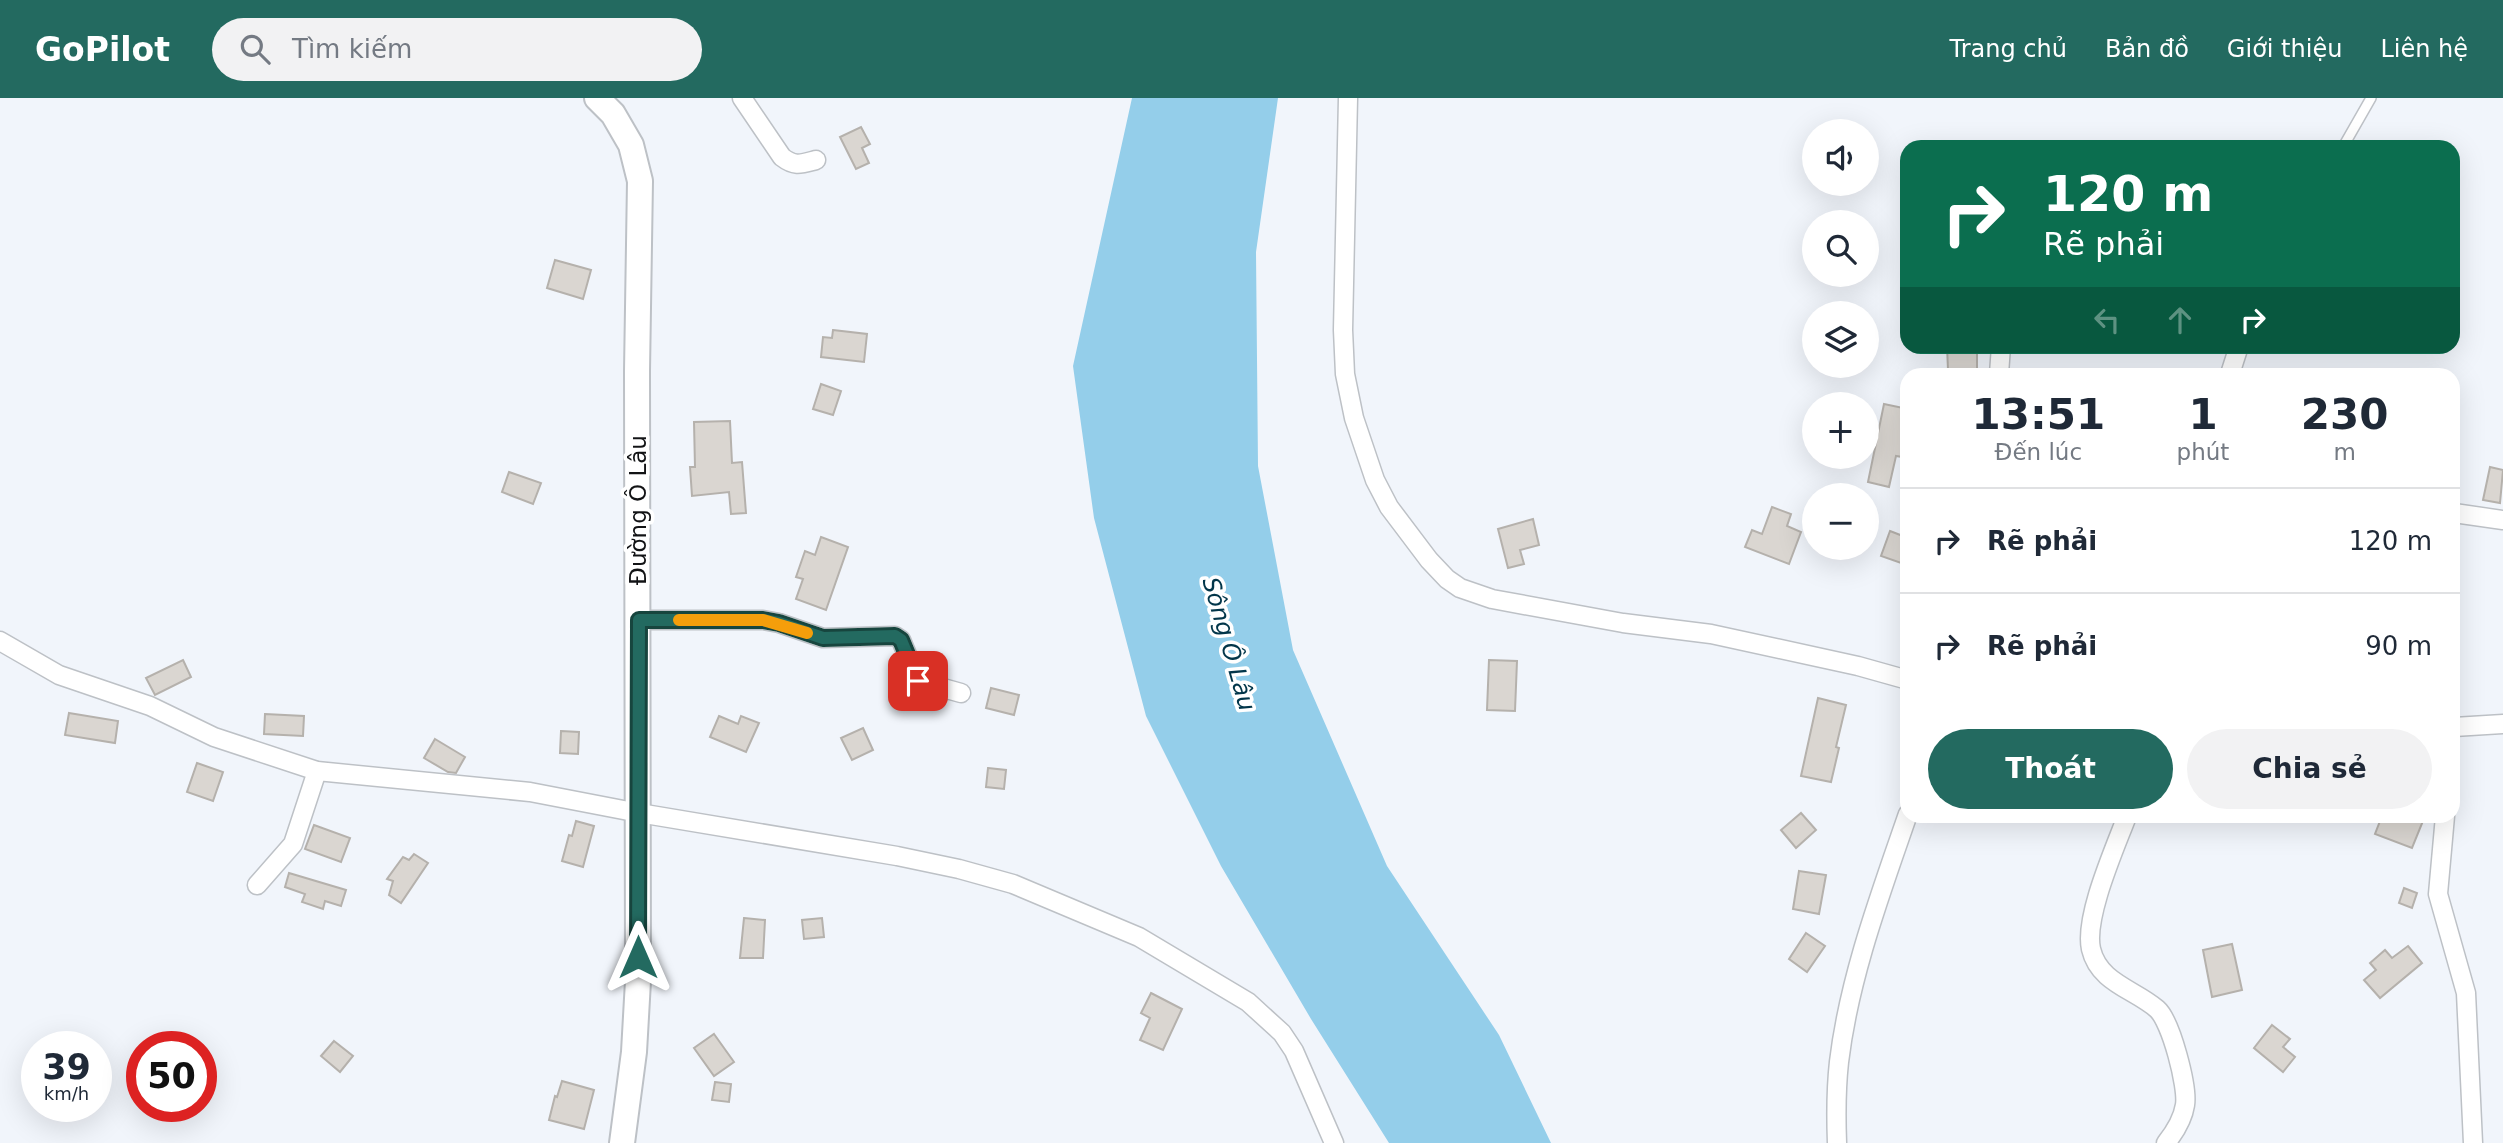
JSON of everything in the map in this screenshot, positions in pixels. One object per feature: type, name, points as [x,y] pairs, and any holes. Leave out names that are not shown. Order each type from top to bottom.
[{"type":"main road","name":"Đường Ô Lâu","points":[[597,98],[612,114],[631,145],[640,181],[637,370],[638,981],[634,1052],[622,1143]]},
{"type":"street","points":[[742,98],[782,157],[796,165],[816,160]]},
{"type":"street","points":[[1348,98],[1343,330],[1345,374],[1354,418],[1375,480],[1389,507],[1447,579],[1460,588],[1492,599],[1623,623],[1711,634],[1900,678]]},
{"type":"street","points":[[2460,514],[2503,520]]},
{"type":"street","points":[[639,620],[763,620],[823,638],[895,636],[901,640],[918,681],[961,693]]},
{"type":"street","points":[[0,641],[59,675],[150,706],[214,737],[317,771],[530,792],[897,856],[1013,884],[1051,898],[1139,937],[1248,1002],[1282,1033],[1294,1051],[1334,1143]]},
{"type":"street","points":[[2460,730],[2503,724]]},
{"type":"street","points":[[257,885],[293,845],[317,771]]},
{"type":"street","points":[[1837,1143],[1839,1063],[1846,1022],[1868,932],[1905,823]]},
{"type":"street","points":[[2125,823],[2092,916],[2091,948],[2100,970],[2158,1010],[2169,1027],[2185,1089],[2185,1105],[2180,1121],[2166,1143]]},
{"type":"street","points":[[2444,823],[2438,894],[2466,993],[2473,1143]]},
{"type":"lane","points":[[2347,140],[2371,98]]},
{"type":"water","name":"Sông Ô Lâu","points":[[1132,98],[1278,98],[1256,252],[1258,466],[1293,650],[1387,866],[1499,1035],[1551,1143],[1389,1143],[1311,1019],[1221,866],[1146,716],[1094,518],[1073,366]]},
{"type":"building","points":[[861,127],[870,144],[862,148],[869,163],[856,169],[840,137]]},
{"type":"building","points":[[555,260],[591,270],[583,299],[547,288]]},
{"type":"building","points":[[833,330],[867,334],[864,362],[821,357],[823,337],[832,338]]},
{"type":"building","points":[[1947,354],[1977,354],[1977,368],[1948,368]]},
{"type":"building","points":[[821,384],[841,391],[833,415],[813,409]]},
{"type":"building","points":[[1884,404],[1900,407],[1900,457],[1896,456],[1889,487],[1868,482],[1871,469],[1879,469],[1879,428]]},
{"type":"building","points":[[730,421],[732,463],[742,462],[746,513],[731,514],[729,492],[692,496],[690,467],[695,467],[694,422]]},
{"type":"building","points":[[2490,467],[2503,470],[2500,503],[2483,500]]},
{"type":"building","points":[[509,472],[541,483],[533,504],[502,492]]},
{"type":"building","points":[[1772,507],[1791,514],[1787,526],[1801,532],[1789,564],[1745,547],[1752,530],[1762,534]]},
{"type":"building","points":[[1533,519],[1539,545],[1520,550],[1524,564],[1508,568],[1498,529]]},
{"type":"building","points":[[1890,531],[1900,535],[1900,563],[1881,556]]},
{"type":"building","points":[[821,537],[848,547],[826,610],[796,599],[803,579],[796,577],[805,551],[815,555]]},
{"type":"building","points":[[183,660],[191,677],[155,695],[146,678]]},
{"type":"building","points":[[1489,660],[1517,661],[1515,711],[1487,710]]},
{"type":"building","points":[[991,688],[1019,695],[1014,715],[986,708]]},
{"type":"building","points":[[1818,698],[1846,705],[1831,782],[1801,776]]},
{"type":"building","points":[[69,713],[118,721],[115,743],[65,735]]},
{"type":"building","points":[[265,714],[304,716],[303,736],[264,734]]},
{"type":"building","points":[[719,716],[738,724],[741,716],[759,723],[746,752],[710,737]]},
{"type":"building","points":[[863,728],[873,750],[852,760],[841,738]]},
{"type":"building","points":[[561,731],[579,732],[578,754],[560,753]]},
{"type":"building","points":[[435,739],[465,757],[456,773],[448,772],[424,758]]},
{"type":"building","points":[[197,763],[223,772],[213,801],[187,792]]},
{"type":"building","points":[[988,768],[1006,770],[1004,789],[986,787]]},
{"type":"building","points":[[1801,813],[1816,830],[1796,848],[1781,830]]},
{"type":"building","points":[[576,821],[594,826],[583,867],[562,861]]},
{"type":"building","points":[[2379,823],[2422,823],[2412,848],[2375,834]]},
{"type":"building","points":[[314,825],[350,838],[341,862],[305,849]]},
{"type":"building","points":[[414,854],[428,863],[401,903],[389,895],[393,881],[387,879],[403,857],[409,860]]},
{"type":"building","points":[[1799,871],[1826,875],[1819,914],[1793,909]]},
{"type":"building","points":[[289,873],[346,890],[341,906],[325,901],[323,909],[302,902],[305,894],[285,887]]},
{"type":"building","points":[[2404,888],[2417,893],[2412,908],[2399,903]]},
{"type":"building","points":[[744,918],[765,920],[763,958],[740,958]]},
{"type":"building","points":[[822,918],[824,937],[804,939],[802,920]]},
{"type":"building","points":[[1806,933],[1825,946],[1807,972],[1789,959]]},
{"type":"building","points":[[2232,944],[2242,990],[2212,997],[2203,950]]},
{"type":"building","points":[[2408,946],[2422,963],[2380,998],[2364,980],[2376,970],[2370,963],[2385,950],[2392,958]]},
{"type":"building","points":[[1151,993],[1182,1009],[1163,1050],[1140,1040],[1150,1018],[1141,1013]]},
{"type":"building","points":[[2272,1025],[2290,1039],[2283,1047],[2295,1057],[2283,1072],[2254,1048]]},
{"type":"building","points":[[714,1034],[734,1062],[714,1076],[694,1048]]},
{"type":"building","points":[[334,1041],[353,1056],[340,1072],[321,1056]]},
{"type":"building","points":[[562,1081],[594,1090],[584,1129],[549,1120]]},
{"type":"building","points":[[715,1082],[731,1084],[729,1102],[712,1100]]},
{"type":"slow traffic","points":[[679,620],[763,620],[807,633]]},
{"type":"route","points":[[638,957],[639,620],[763,620],[823,638],[895,636],[901,640],[918,681]]}]
